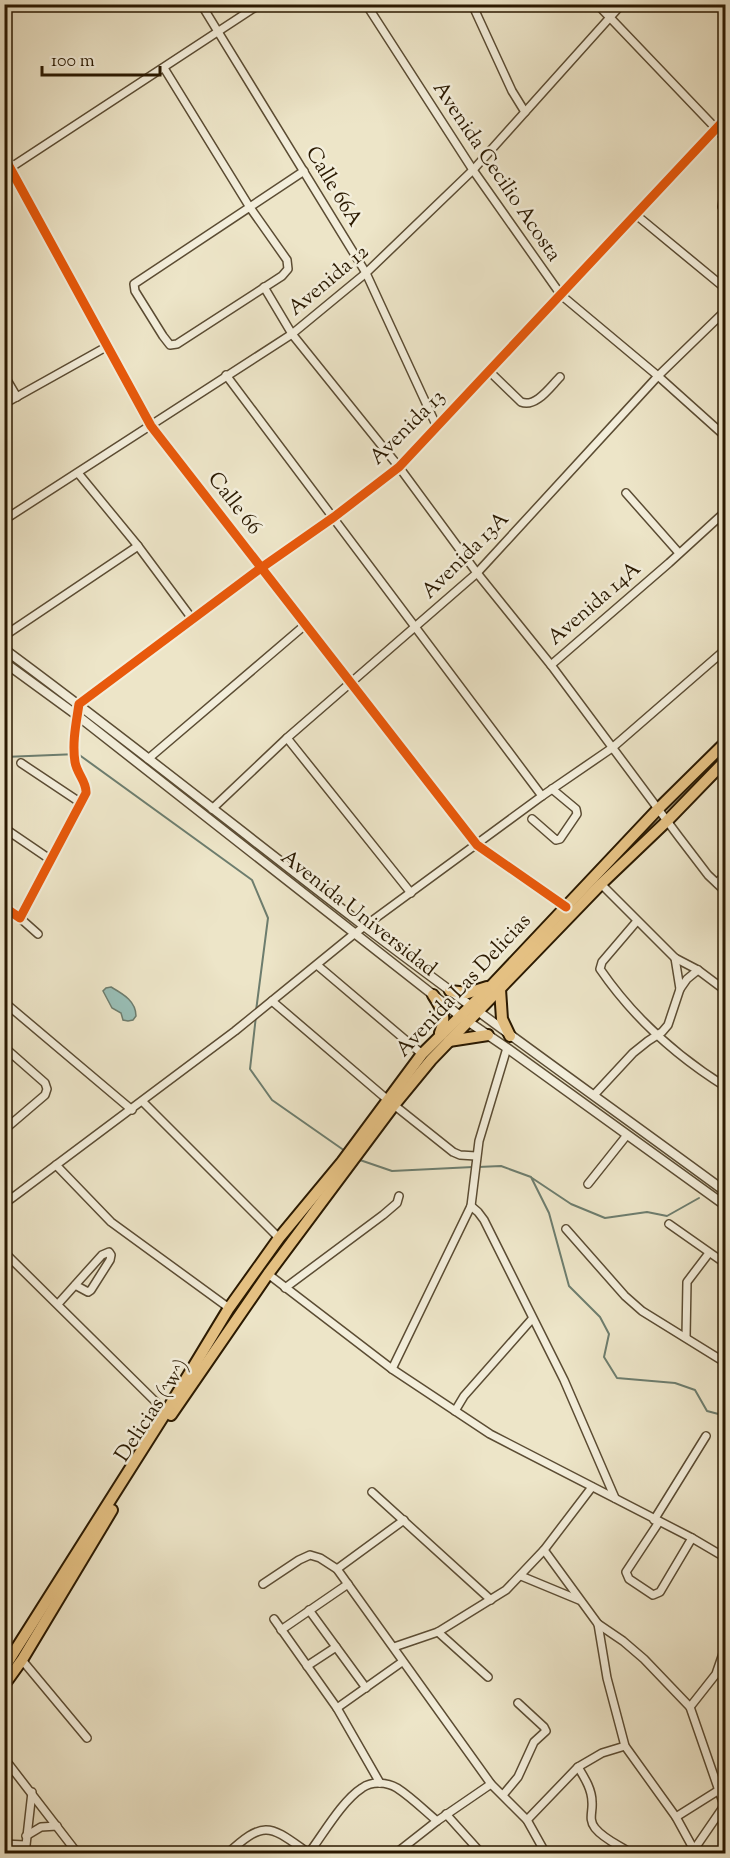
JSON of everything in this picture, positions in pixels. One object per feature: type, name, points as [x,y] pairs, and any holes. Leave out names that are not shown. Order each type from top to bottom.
[{"type":"main road","name":"Avenida Las Delicias","points":[[345,1165],[391,1103],[422,1054],[444,1039],[496,987],[566,907],[658,809],[726,742]]},
{"type":"main road","points":[[450,991],[468,993],[496,987],[667,821],[726,760]]},
{"type":"main road","points":[[496,987],[502,1018],[510,1036]]},
{"type":"main road","points":[[391,1103],[431,1060],[444,1039],[442,1009],[433,995]]},
{"type":"main road","points":[[444,1039],[488,1035]]},
{"type":"main road","name":"Delicias (^w^)","points":[[4,1685],[22,1660],[229,1308],[279,1238],[345,1165]]},
{"type":"main road","name":"Delicias (^w^)","points":[[6,1661],[168,1414],[345,1165]]},
{"type":"street","name":"Calle 66A","points":[[201,4],[366,273],[437,426]]},
{"type":"street","points":[[10,168],[260,4]]},
{"type":"street","name":"Avenida Cecilio Acosta","points":[[366,4],[472,170],[561,295],[658,376],[726,437]]},
{"type":"street","points":[[472,4],[512,92],[525,112]]},
{"type":"street","points":[[597,4],[726,139]]},
{"type":"street","name":"Avenida 12","points":[[4,519],[292,334],[366,273],[472,170],[622,4]]},
{"type":"street","points":[[164,68],[249,206],[287,260],[288,269],[282,276],[177,344],[170,345],[135,291],[134,284],[249,206],[304,171]]},
{"type":"street","name":"Avenida 13","points":[[79,704],[399,467],[726,118]]},
{"type":"street","name":"Calle 66","points":[[4,157],[151,426],[477,845],[566,907]]},
{"type":"street","points":[[726,197],[722,207],[726,212]]},
{"type":"street","points":[[635,214],[726,289]]},
{"type":"street","points":[[264,287],[292,334],[399,467],[477,573],[551,665]]},
{"type":"street","name":"Avenida 13A","points":[[212,809],[288,738],[477,573],[658,376],[726,310]]},
{"type":"street","points":[[4,404],[106,347]]},
{"type":"street","points":[[489,371],[521,402],[528,404],[534,402],[560,377]]},
{"type":"street","points":[[4,375],[17,397]]},
{"type":"street","points":[[226,375],[542,796]]},
{"type":"street","points":[[78,473],[138,546],[193,620]]},
{"type":"street","points":[[626,493],[680,554]]},
{"type":"street","name":"Avenida 14A","points":[[726,511],[680,554],[551,665],[667,821],[717,884],[726,892]]},
{"type":"street","points":[[4,636],[138,546]]},
{"type":"street","points":[[148,759],[305,625]]},
{"type":"street","name":"Avenida Universidad","points":[[4,649],[79,704],[473,1009],[726,1192]]},
{"type":"street","points":[[4,1204],[143,1102],[254,1016],[354,934],[542,796],[612,748],[726,649]]},
{"type":"street","name":"Avenida Universidad","points":[[4,662],[78,716],[463,1018],[726,1206]]},
{"type":"street","points":[[20,918],[86,794],[87,787],[75,765],[74,749],[79,704]]},
{"type":"street","points":[[288,738],[411,893]]},
{"type":"street","points":[[21,763],[81,803]]},
{"type":"street","points":[[532,819],[556,840],[560,839],[578,814],[576,808],[552,789]]},
{"type":"street","points":[[4,828],[51,860]]},
{"type":"street","points":[[717,884],[726,874]]},
{"type":"street","points":[[601,885],[675,958],[698,970],[726,991]]},
{"type":"street","points":[[4,907],[38,934]]},
{"type":"street","points":[[637,921],[602,962],[600,969],[619,996],[657,1036],[700,1072],[726,1087]]},
{"type":"street","points":[[675,958],[680,989]]},
{"type":"street","points":[[316,965],[422,1054]]},
{"type":"street","points":[[594,1095],[633,1053],[668,1025],[680,989],[698,970]]},
{"type":"street","points":[[4,1002],[132,1110]]},
{"type":"street","points":[[271,1002],[453,1152],[476,1159]]},
{"type":"street","points":[[4,1047],[45,1083],[47,1089],[45,1095],[4,1130]]},
{"type":"street","points":[[392,1369],[471,1206],[476,1159],[485,1118],[507,1048]]},
{"type":"street","points":[[143,1102],[279,1238]]},
{"type":"street","points":[[588,1185],[627,1135]]},
{"type":"street","points":[[56,1165],[111,1222],[229,1308]]},
{"type":"street","points":[[285,1288],[383,1215],[397,1203],[399,1196]]},
{"type":"street","points":[[471,1206],[484,1220],[564,1380],[615,1498]]},
{"type":"street","points":[[669,1224],[726,1264]]},
{"type":"street","points":[[566,1229],[625,1296],[642,1311],[726,1363]]},
{"type":"street","points":[[4,1252],[168,1414]]},
{"type":"street","points":[[58,1304],[75,1285],[102,1255],[110,1252],[110,1260],[91,1290],[86,1291],[75,1285]]},
{"type":"street","points":[[686,1337],[687,1282],[709,1252]]},
{"type":"street","points":[[268,1274],[392,1369],[490,1434],[692,1538],[726,1558]]},
{"type":"street","points":[[455,1411],[464,1396],[532,1319]]},
{"type":"street","points":[[692,1538],[660,1592],[653,1595],[629,1579],[626,1572],[706,1436]]},
{"type":"street","points":[[394,1647],[438,1632],[506,1590],[544,1550],[592,1487]]},
{"type":"street","points":[[372,1492],[491,1600]]},
{"type":"street","points":[[337,1569],[404,1520]]},
{"type":"street","points":[[544,1550],[598,1624],[644,1659],[690,1707],[718,1790],[725,1804],[692,1851],[676,1817],[625,1746],[607,1678],[598,1624]]},
{"type":"street","points":[[263,1584],[299,1560],[310,1556],[320,1558],[337,1569],[491,1784],[527,1820],[546,1854]]},
{"type":"street","points":[[521,1576],[581,1601]]},
{"type":"street","points":[[281,1630],[348,1584]]},
{"type":"street","points":[[309,1610],[366,1688]]},
{"type":"street","points":[[274,1619],[337,1708],[380,1783]]},
{"type":"street","points":[[438,1632],[489,1677]]},
{"type":"street","points":[[690,1707],[716,1674],[726,1645]]},
{"type":"street","points":[[307,1666],[336,1647]]},
{"type":"street","points":[[22,1660],[87,1738]]},
{"type":"street","points":[[337,1708],[402,1662]]},
{"type":"street","points":[[502,1795],[518,1777],[534,1742],[546,1731],[518,1703]]},
{"type":"street","points":[[527,1820],[578,1767],[602,1753],[625,1746]]},
{"type":"street","points":[[4,1758],[78,1854]]},
{"type":"street","points":[[578,1767],[587,1783],[592,1801],[590,1817],[596,1830],[627,1852]]},
{"type":"street","points":[[227,1854],[252,1833],[267,1828],[279,1832],[309,1853],[351,1798],[370,1784],[380,1783],[397,1788],[437,1821]]},
{"type":"street","points":[[395,1854],[446,1814],[491,1784]]},
{"type":"street","points":[[676,1817],[718,1790]]},
{"type":"street","points":[[4,1844],[25,1849],[32,1792]]},
{"type":"street","points":[[446,1814],[482,1854]]},
{"type":"street","points":[[26,1836],[41,1827],[57,1826]]},
{"type":"water","points":[[111,987],[124,995],[134,1006],[136,1016],[133,1020],[123,1020],[121,1013],[112,1008],[103,991]]},
{"type":"waterway","points":[[4,757],[78,754],[252,880],[268,918],[256,1011]]},
{"type":"waterway","points":[[256,1016],[250,1069],[272,1100],[345,1151]]},
{"type":"waterway","points":[[357,1159],[392,1171],[473,1167]]},
{"type":"waterway","points":[[478,1167],[501,1166],[531,1177],[549,1213],[569,1286],[600,1317],[609,1334],[604,1357],[617,1378],[675,1383],[695,1390],[707,1411],[726,1416]]},
{"type":"waterway","points":[[532,1178],[571,1204],[605,1218],[647,1212],[667,1216],[699,1198]]},
{"type":"cycle path","points":[[4,907],[20,918],[86,793],[74,755],[79,704],[399,467],[726,118]]},
{"type":"cycle path","points":[[4,157],[151,426],[477,845],[566,907]]}]
